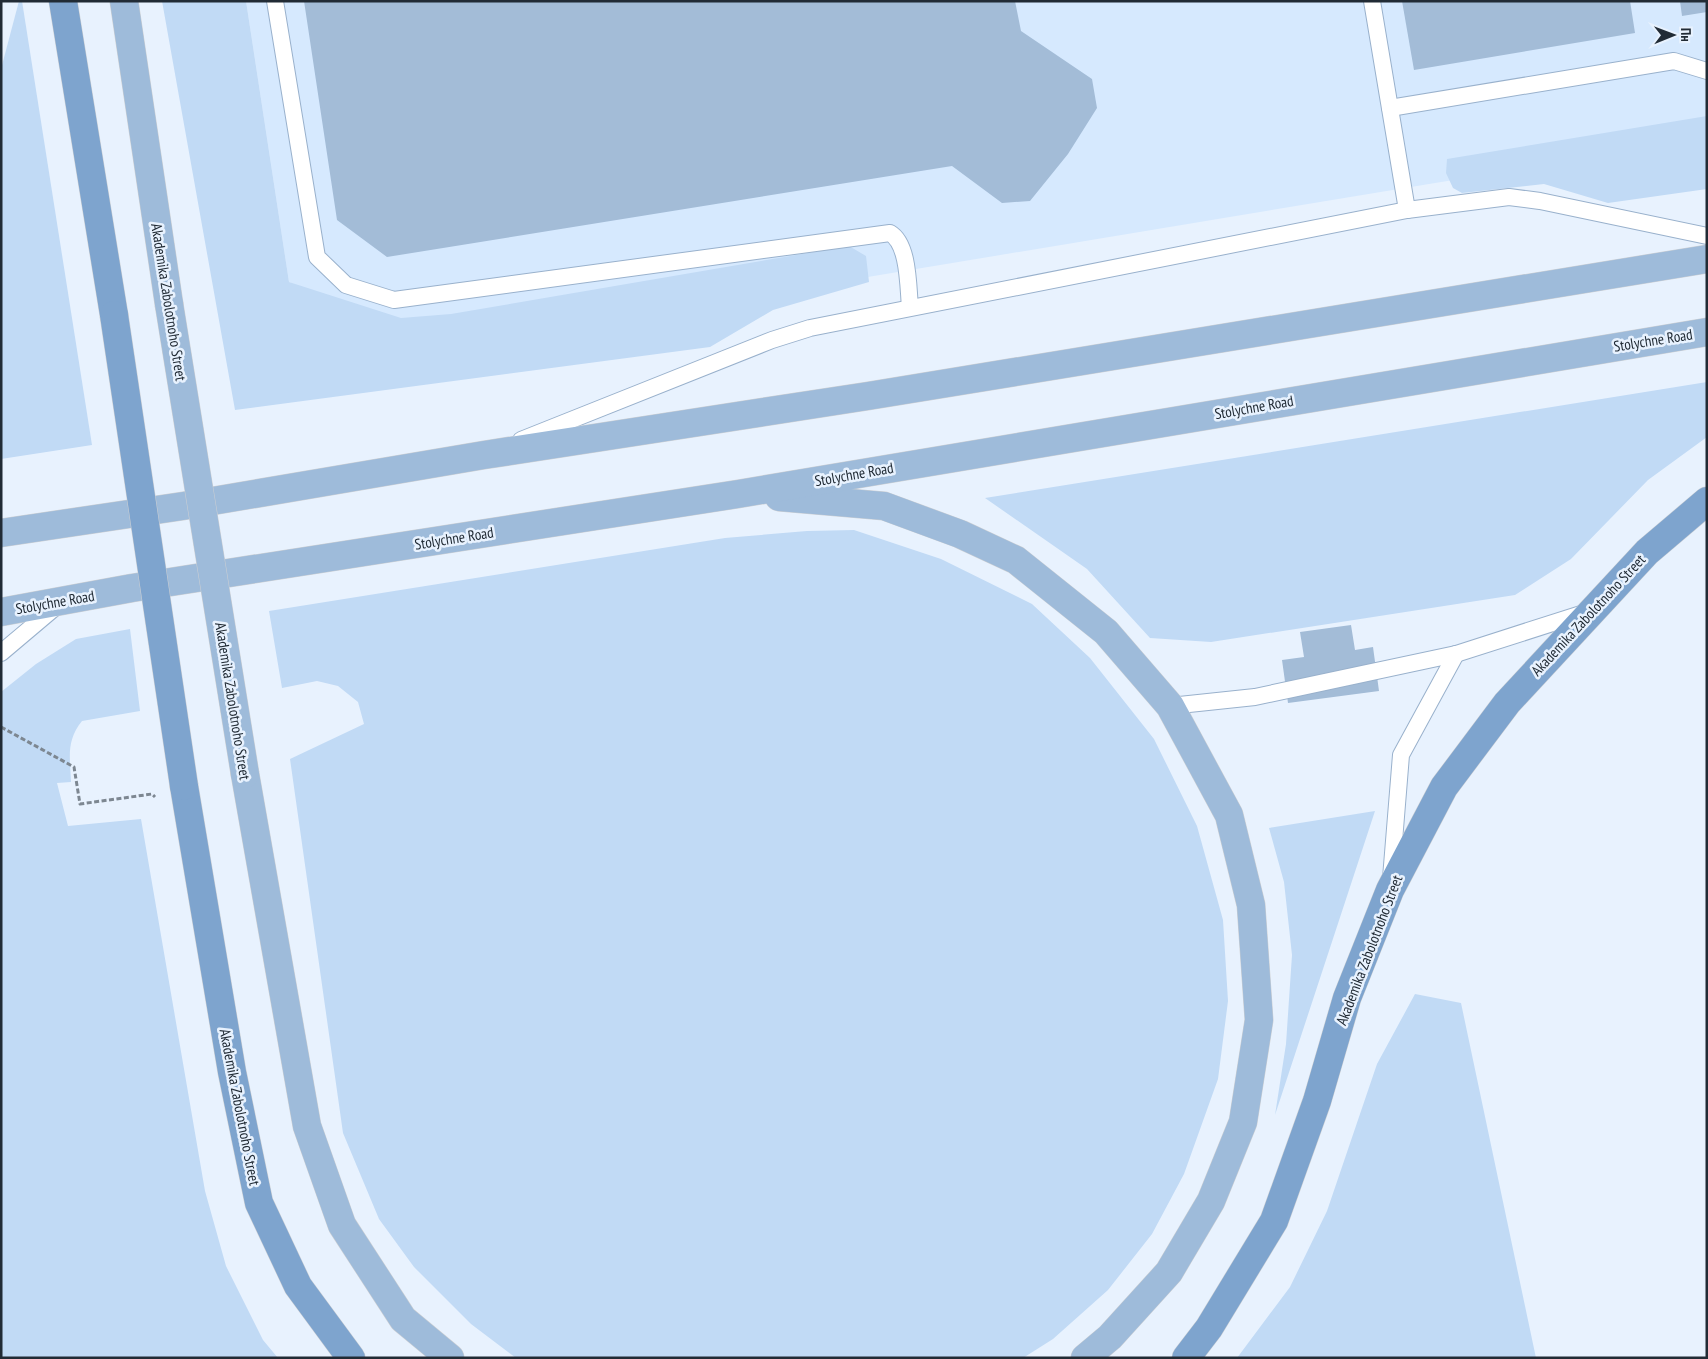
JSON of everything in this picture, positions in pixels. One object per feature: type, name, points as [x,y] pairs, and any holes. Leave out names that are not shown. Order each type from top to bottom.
[{"type":"highway","name":"Akademika Zabolotnoho Street","points":[[63,1],[114,315],[184,786],[232,1072],[259,1203],[298,1286],[352,1358]]},
{"type":"highway","name":"Akademika Zabolotnoho Street","points":[[1186,1358],[1209,1328],[1274,1221],[1317,1101],[1347,998],[1390,890],[1444,787],[1507,703],[1592,610],[1647,552],[1707,501]]},
{"type":"main road","name":"Akademika Zabolotnoho Street","points":[[124,1],[169,304],[245,774],[308,1126],[342,1226],[403,1319],[450,1358]]},
{"type":"main road","points":[[1,533],[183,506],[484,455],[887,393],[1707,259]]},
{"type":"main road","name":"Stolychne Road","points":[[1,612],[150,585],[738,494],[1707,332]]},
{"type":"main road","points":[[738,494],[884,506],[960,534],[1016,560],[1106,632],[1170,706],[1229,815],[1251,905],[1259,1020],[1243,1122],[1211,1201],[1169,1272],[1110,1337],[1085,1358]]},
{"type":"lane","points":[[275,1],[317,258],[346,285],[394,300],[890,233],[896,237],[904,249],[910,307]]},
{"type":"lane","points":[[1372,1],[1407,210]]},
{"type":"lane","points":[[1390,108],[1674,61],[1707,71]]},
{"type":"lane","points":[[484,455],[772,340],[810,328],[1407,210],[1509,197],[1549,203],[1707,236]]},
{"type":"lane","points":[[1,653],[62,602]]},
{"type":"lane","points":[[1170,706],[1255,697],[1456,654],[1592,610]]},
{"type":"lane","points":[[1390,890],[1400,756],[1456,654]]},
{"type":"path","points":[[1,727],[74,767],[80,804],[152,794]]},
{"type":"shaded area","points":[[19,1],[22,1],[92,445],[1,459],[1,69]]},
{"type":"shaded area","points":[[162,1],[246,1],[289,282],[401,318],[451,314],[849,246],[866,256],[869,282],[773,310],[710,347],[235,410]]},
{"type":"shaded area","points":[[246,1],[1707,1],[1707,138],[759,295],[405,331],[289,282]]},
{"type":"shaded area","points":[[1707,116],[1707,189],[1608,203],[1544,184],[1462,193],[1453,188],[1446,173],[1447,159]]},
{"type":"shaded area","points":[[1707,382],[1707,437],[1648,480],[1571,559],[1515,595],[1211,642],[1150,638],[1087,569],[985,498]]},
{"type":"shaded area","points":[[854,530],[941,559],[1032,604],[1090,658],[1154,739],[1197,826],[1223,920],[1228,1001],[1218,1079],[1184,1174],[1152,1234],[1108,1290],[1053,1339],[1023,1358],[516,1358],[471,1324],[414,1267],[379,1219],[343,1133],[290,759],[364,724],[358,702],[338,686],[317,681],[282,688],[269,611],[725,538],[807,531]]},
{"type":"shaded area","points":[[130,629],[140,711],[82,721],[71,742],[71,782],[57,783],[68,826],[141,819],[205,1191],[226,1266],[263,1340],[278,1358],[1,1358],[1,692],[36,664],[76,639]]},
{"type":"shaded area","points":[[1375,811],[1275,1115],[1286,1044],[1292,955],[1284,882],[1269,828]]},
{"type":"shaded area","points":[[1415,994],[1461,1003],[1536,1358],[1237,1358],[1290,1287],[1327,1211],[1377,1064]]},
{"type":"building","points":[[304,1],[1015,1],[1021,31],[1092,79],[1097,108],[1068,154],[1030,201],[1002,203],[952,166],[387,257],[337,220]]},
{"type":"building","points":[[1402,1],[1630,1],[1635,33],[1414,70]]},
{"type":"building","points":[[1680,1],[1707,1],[1707,12],[1682,16]]},
{"type":"building","points":[[1351,625],[1355,650],[1373,647],[1379,691],[1288,703],[1282,660],[1304,657],[1300,632]]}]
